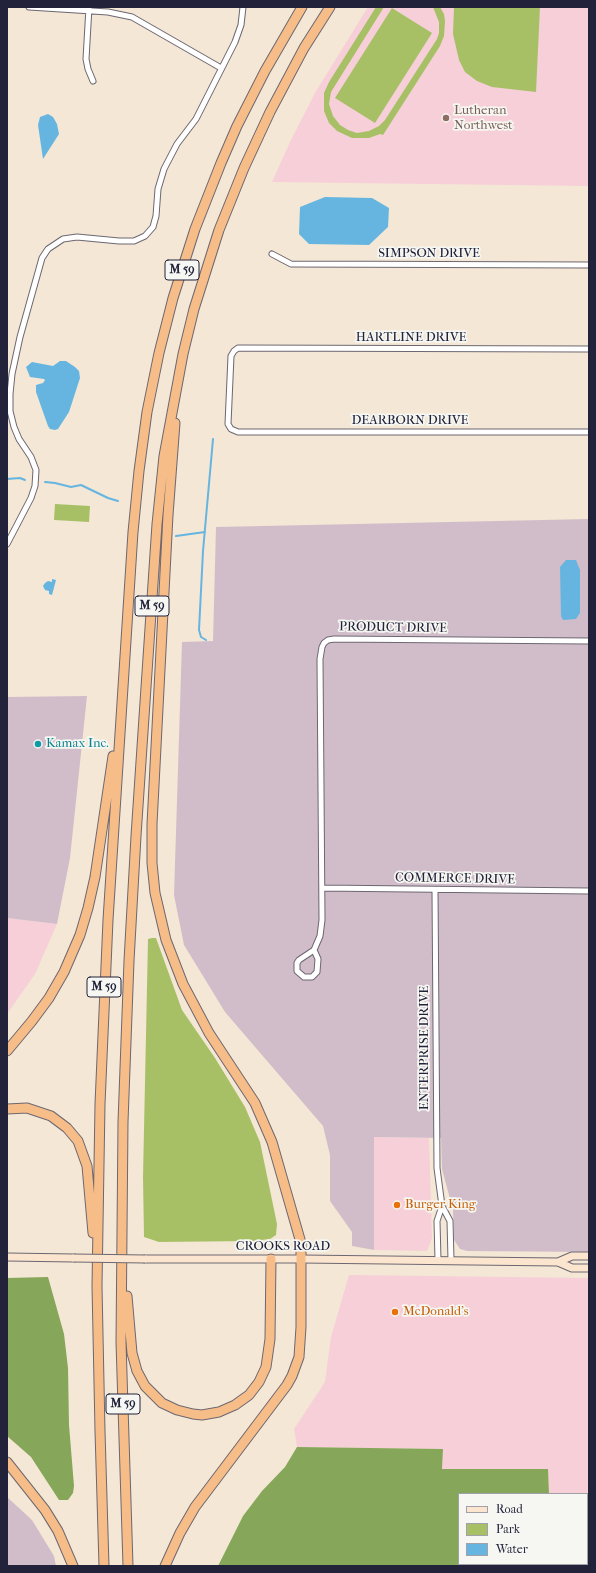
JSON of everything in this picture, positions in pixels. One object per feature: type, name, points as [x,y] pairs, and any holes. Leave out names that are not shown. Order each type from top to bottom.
[{"type":"highway","name":"M 59","points":[[104,1566],[98,1286],[100,1104],[103,1005],[123,689],[139,471],[151,393],[168,320],[195,229],[221,163],[253,93],[302,7]]},
{"type":"highway","name":"M 59","points":[[128,1566],[122,1386],[121,1242],[128,976],[137,821],[160,494],[167,436],[178,376],[194,309],[207,266],[244,168],[260,131],[288,76],[330,7]]},
{"type":"highway","points":[[165,1566],[180,1533],[195,1507],[280,1395],[292,1376],[298,1357],[301,1339],[301,1259],[299,1236],[277,1155],[268,1130],[255,1103],[209,1033],[182,984],[166,940],[155,893],[151,846],[153,789],[168,515],[178,376]]},
{"type":"highway","points":[[7,1051],[36,1016],[56,985],[70,960],[85,921],[95,877],[123,689]]},
{"type":"highway","points":[[7,1109],[27,1108],[47,1114],[62,1123],[78,1141],[87,1166],[98,1286]]},
{"type":"highway","points":[[121,1242],[132,1347],[137,1371],[145,1386],[159,1400],[177,1410],[193,1414],[211,1414],[235,1405],[249,1395],[262,1375],[268,1358],[270,1339],[271,1259]]},
{"type":"highway","points":[[7,1462],[44,1510],[61,1538],[74,1566]]},
{"type":"main road","name":"CROOKS ROAD","points":[[558,1262],[572,1256],[589,1256]]},
{"type":"main road","name":"CROOKS ROAD","points":[[7,1257],[558,1262],[572,1268],[589,1268]]},
{"type":"street","points":[[29,7],[89,9],[120,13],[132,17],[221,68]]},
{"type":"street","points":[[7,544],[31,498],[35,486],[36,470],[31,457],[19,440],[14,427],[10,411],[10,394],[12,374],[20,337],[42,258],[53,244],[70,237],[128,242],[140,240],[148,234],[155,222],[158,189],[166,163],[177,144],[192,126],[239,34],[243,7]]},
{"type":"street","points":[[89,9],[86,59],[93,81]]},
{"type":"street","name":"SIMPSON DRIVE","points":[[272,254],[291,264],[589,265]]},
{"type":"street","name":"HARTLINE DRIVE","points":[[231,429],[228,424],[231,356],[238,348],[589,350]]},
{"type":"street","name":"DEARBORN DRIVE","points":[[231,429],[238,432],[589,432]]},
{"type":"street","name":"PRODUCT DRIVE","points":[[322,888],[320,659],[324,643],[328,640],[334,639],[589,641]]},
{"type":"street","points":[[314,950],[318,965],[317,972],[312,977],[304,978],[297,971],[297,963],[305,955],[314,950],[320,936],[322,920],[322,888]]},
{"type":"street","name":"COMMERCE DRIVE","points":[[322,888],[589,891]]},
{"type":"street","name":"ENTERPRISE DRIVE","points":[[435,890],[436,1146],[442,1206],[450,1221],[451,1260]]},
{"type":"street","name":"ENTERPRISE DRIVE","points":[[438,1260],[437,1221],[442,1206]]},
{"type":"shaded area","name":"Lutheran Northwest","points":[[368,7],[589,7],[589,186],[272,182],[315,93]]},
{"type":"shaded area","points":[[589,519],[589,1252],[467,1251],[460,1249],[454,1240],[453,1210],[442,1169],[441,1138],[374,1137],[374,1250],[352,1246],[352,1232],[330,1201],[330,1155],[323,1126],[225,1012],[184,945],[174,895],[182,642],[213,641],[216,527]]},
{"type":"shaded area","points":[[87,696],[70,858],[57,924],[7,918],[7,697]]},
{"type":"shaded area","points":[[7,918],[57,924],[35,974],[7,1014]]},
{"type":"shaded area","points":[[374,1137],[429,1138],[432,1238],[427,1251],[374,1250]]},
{"type":"shaded area","points":[[349,1275],[589,1278],[589,1566],[568,1566],[588,1565],[588,1493],[549,1493],[548,1469],[442,1469],[443,1449],[297,1447],[294,1429],[325,1382],[331,1337]]},
{"type":"shaded area","points":[[7,1497],[32,1520],[54,1556],[56,1566],[7,1566]]},
{"type":"green space","points":[[376,7],[384,7],[331,92],[329,104],[333,116],[340,125],[348,130],[357,133],[369,131],[379,126],[385,120],[437,39],[439,33],[439,22],[433,7],[440,7],[444,14],[444,36],[440,46],[383,135],[380,134],[369,138],[352,138],[337,131],[329,123],[324,111],[324,93],[329,82]]},
{"type":"green space","points":[[454,7],[540,7],[536,92],[492,87],[477,81],[465,72],[459,60],[453,34]]},
{"type":"green space","points":[[392,8],[432,33],[375,123],[335,98]]},
{"type":"green space","points":[[55,504],[90,506],[89,522],[54,520]]},
{"type":"green space","points":[[156,938],[182,1010],[215,1058],[245,1107],[260,1142],[277,1224],[276,1235],[270,1239],[252,1241],[159,1242],[144,1237],[143,1177],[148,939]]},
{"type":"green space","points":[[48,1277],[64,1334],[68,1368],[69,1425],[74,1486],[73,1493],[68,1500],[59,1500],[31,1457],[7,1436],[7,1278]]},
{"type":"green space","points":[[297,1447],[443,1449],[442,1469],[548,1469],[549,1493],[458,1493],[458,1565],[568,1566],[218,1566],[243,1516],[262,1491],[285,1467]]},
{"type":"water","points":[[48,114],[53,117],[57,124],[59,134],[43,159],[38,125],[40,117]]},
{"type":"water","points":[[325,197],[372,198],[389,208],[388,227],[369,245],[309,244],[299,234],[300,207]]},
{"type":"water","points":[[60,361],[66,361],[75,367],[79,371],[80,378],[69,412],[58,429],[55,430],[50,429],[48,426],[36,392],[36,385],[43,383],[45,380],[30,377],[26,367],[32,362],[53,366]]},
{"type":"water","points":[[566,560],[576,560],[580,570],[580,613],[576,619],[563,620],[561,616],[560,567]]},
{"type":"water","points":[[52,579],[56,580],[52,595],[49,594],[49,591],[45,590],[43,586],[48,581],[52,582]]},
{"type":"waterway","points":[[206,640],[201,637],[199,630],[203,551],[213,439]]},
{"type":"waterway","points":[[7,479],[20,478],[25,480]]},
{"type":"waterway","points":[[45,482],[71,487],[81,485],[108,498],[118,501]]},
{"type":"waterway","points":[[176,536],[205,532]]},
{"type":"place","name":"Lutheran Northwest","points":[[446,118]]},
{"type":"place","name":"Kamax Inc.","points":[[38,744]]},
{"type":"place","name":"Burger King","points":[[397,1205]]},
{"type":"place","name":"McDonald's","points":[[395,1312]]}]
